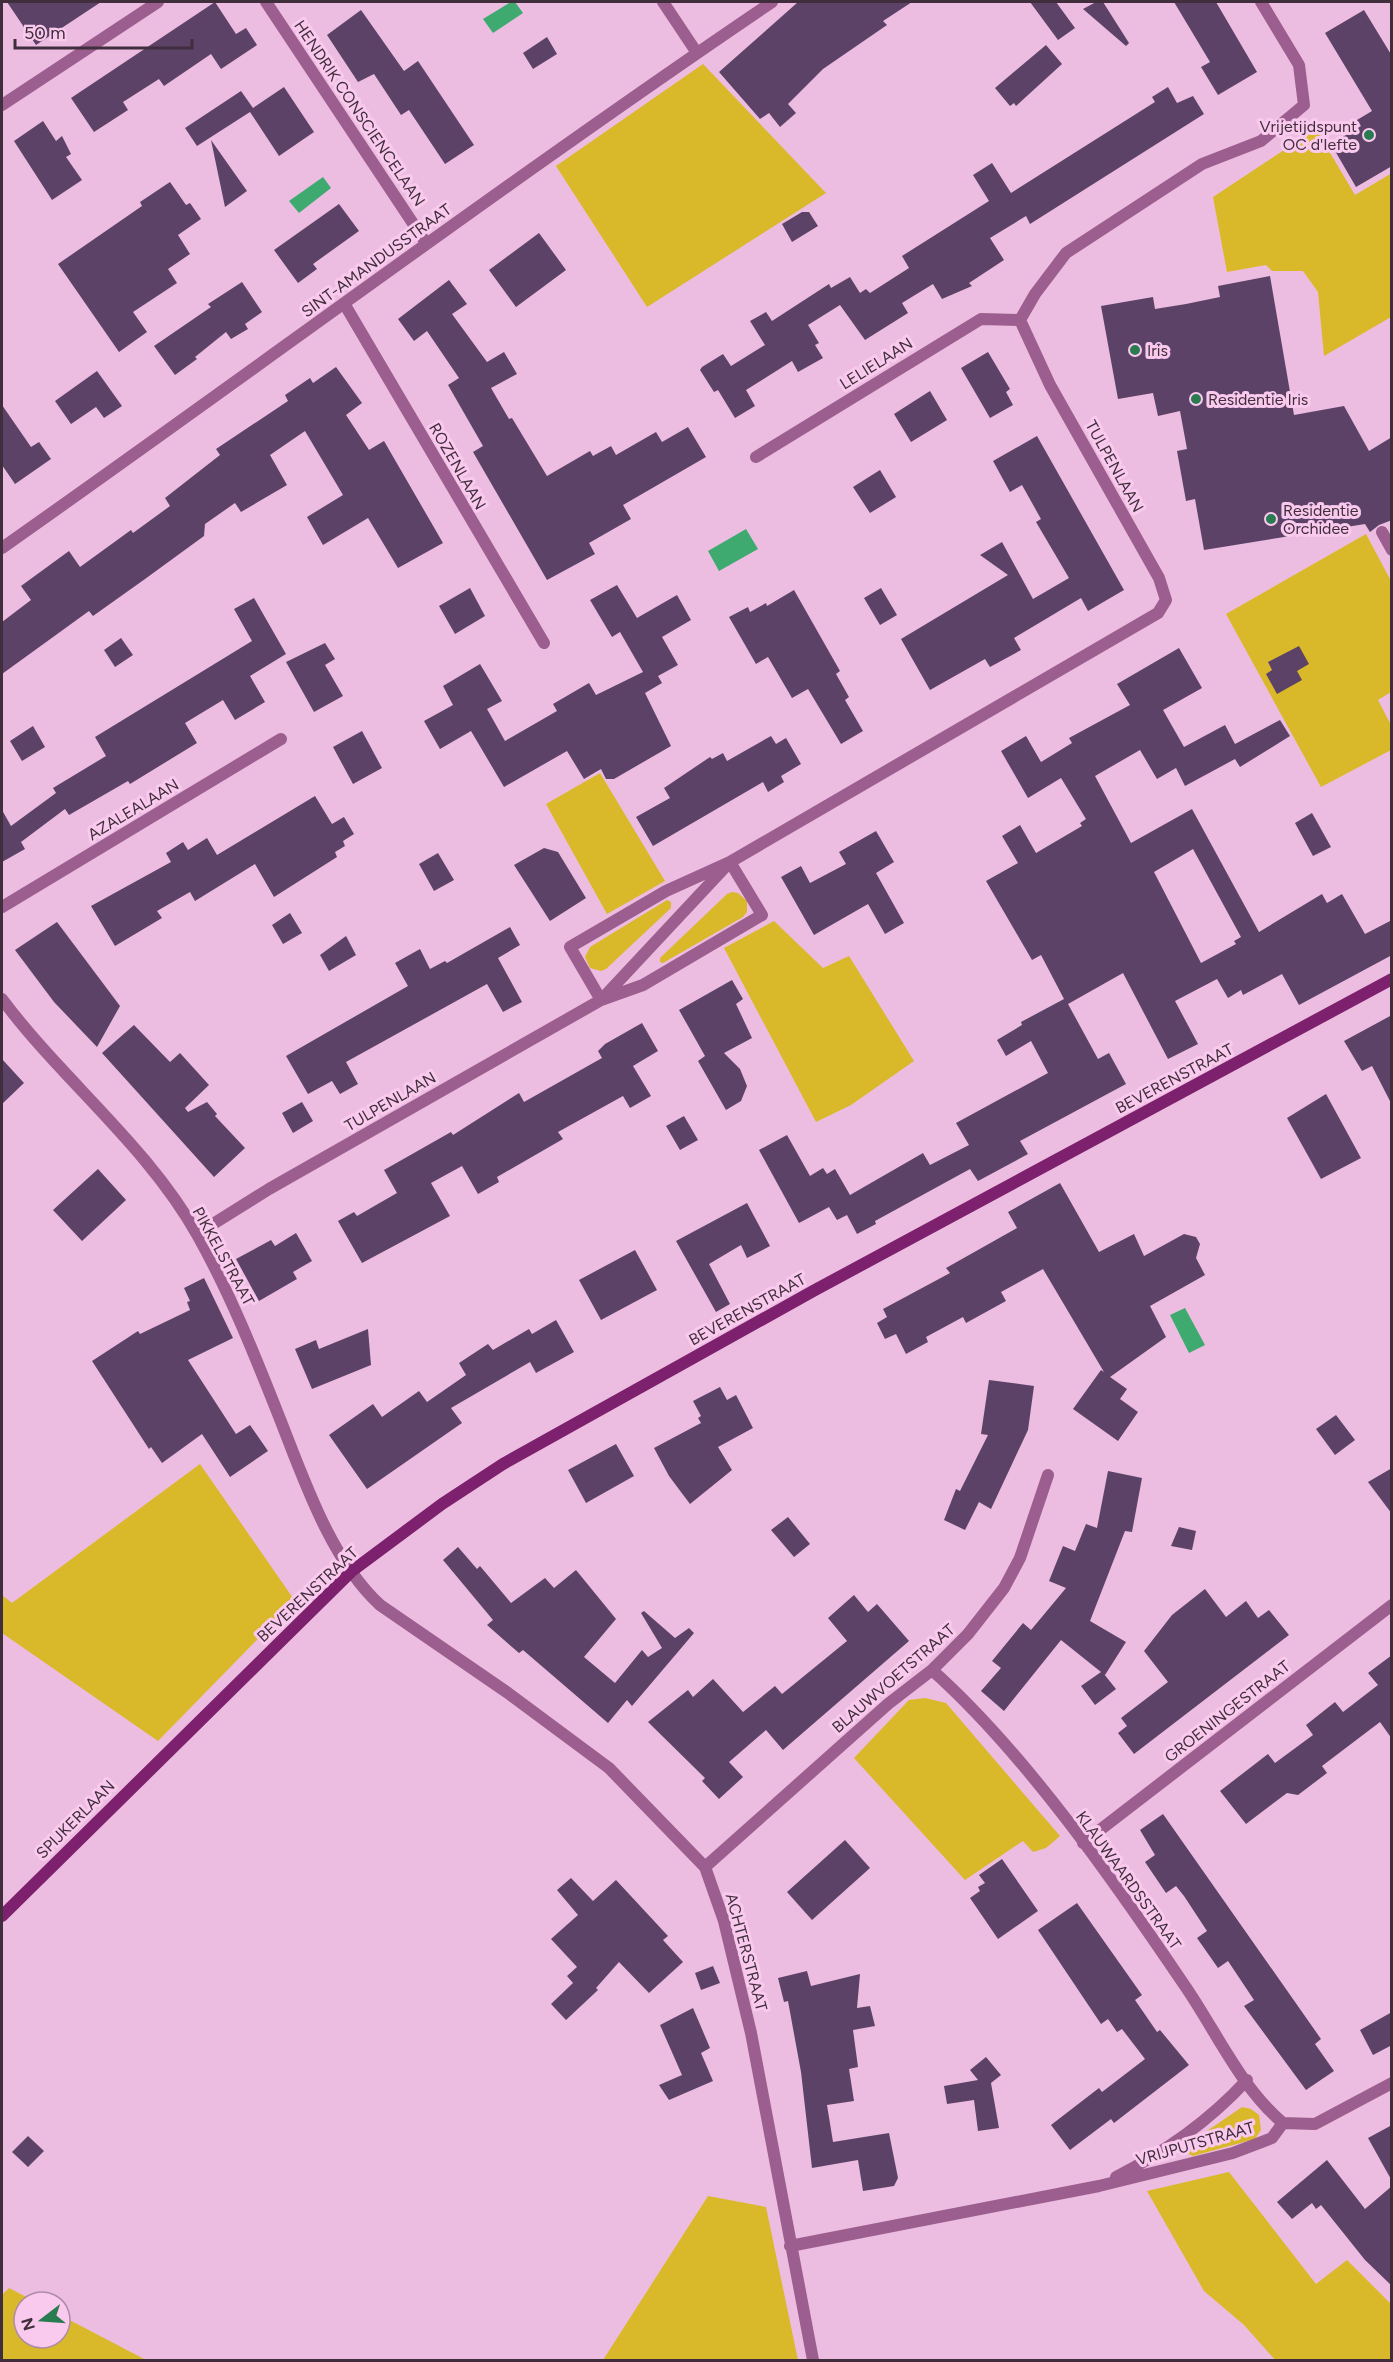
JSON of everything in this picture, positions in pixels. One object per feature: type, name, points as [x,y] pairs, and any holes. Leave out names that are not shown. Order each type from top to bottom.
[{"type":"street","points":[[2,105],[158,2]]},
{"type":"street","name":"HENDRIK CONSCIENCELAAN","points":[[266,2],[426,243]]},
{"type":"street","points":[[663,2],[697,53]]},
{"type":"street","name":"SINT-AMANDUSSTRAAT","points":[[2,548],[345,305],[426,243],[772,2]]},
{"type":"street","points":[[1020,320],[1035,294],[1066,253],[1202,164],[1261,141],[1304,105],[1299,65],[1261,2]]},
{"type":"street","name":"ROZENLAAN","points":[[345,305],[544,643]]},
{"type":"street","name":"LELIELAAN","points":[[756,457],[981,318],[1020,320]]},
{"type":"street","name":"TULPENLAAN","points":[[601,1000],[570,947],[666,891],[730,862],[1158,613],[1166,600],[1159,578],[1050,385],[1020,320]]},
{"type":"street","points":[[1382,532],[1392,550]]},
{"type":"street","name":"AZALEALAAN","points":[[2,907],[281,738]]},
{"type":"street","name":"TULPENLAAN","points":[[601,1000],[730,862]]},
{"type":"street","name":"TULPENLAAN","points":[[197,1234],[279,1183],[601,1000],[643,985],[762,915],[730,862]]},
{"type":"street","name":"BEVERENSTRAAT","points":[[172,1746],[352,1571],[442,1504],[503,1464],[815,1290],[1392,979]]},
{"type":"street","name":"PIKKELSTRAAT","points":[[2,999],[156,1173],[197,1234],[243,1325],[298,1464],[327,1529],[352,1571]]},
{"type":"street","name":"BLAUWVOETSTRAAT","points":[[705,1867],[880,1712],[932,1670],[968,1634],[1004,1588],[1020,1557],[1048,1475]]},
{"type":"street","name":"ACHTERSTRAAT","points":[[352,1571],[362,1588],[380,1605],[508,1693],[609,1768],[705,1867],[724,1921],[751,2033],[813,2361]]},
{"type":"street","name":"GROENINGESTRAAT","points":[[1083,1843],[1392,1605]]},
{"type":"street","name":"KLAUWAARDSSTRAAT","points":[[932,1670],[961,1696],[1083,1843],[1185,1986],[1247,2080],[1272,2114],[1283,2123]]},
{"type":"street","name":"SPIJKERLAAN","points":[[2,1916],[172,1746]]},
{"type":"street","name":"VRIJPUTSTRAAT","points":[[1099,2186],[1156,2157],[1186,2136],[1221,2107],[1247,2080]]},
{"type":"street","points":[[1283,2123],[1315,2124],[1392,2083]]},
{"type":"street","name":"VRIJPUTSTRAAT","points":[[790,2246],[1099,2186],[1233,2153],[1272,2138],[1283,2123]]},
{"type":"shaded area","points":[[511,2],[515,2],[523,13],[493,33],[483,19]]},
{"type":"shaded area","points":[[703,64],[826,193],[647,307],[556,166]]},
{"type":"shaded area","points":[[1316,129],[1355,195],[1392,173],[1391,317],[1324,356],[1318,292],[1303,271],[1272,271],[1266,265],[1227,272],[1213,197]]},
{"type":"shaded area","points":[[323,177],[331,188],[299,213],[289,201]]},
{"type":"shaded area","points":[[746,529],[758,549],[719,571],[708,551]]},
{"type":"shaded area","points":[[1366,534],[1391,581],[1391,692],[1378,700],[1391,725],[1391,750],[1321,787],[1226,614]]},
{"type":"shaded area","points":[[600,773],[665,881],[607,914],[546,804]]},
{"type":"shaded area","points":[[738,893],[747,901],[747,912],[743,917],[663,963],[660,962],[660,958],[727,894]]},
{"type":"shaded area","points":[[667,900],[671,902],[671,908],[606,969],[601,971],[590,968],[585,957],[590,947]]},
{"type":"shaded area","points":[[774,921],[823,968],[849,956],[914,1061],[851,1105],[816,1122],[724,948]]},
{"type":"shaded area","points":[[1185,1308],[1205,1345],[1189,1353],[1170,1315]]},
{"type":"shaded area","points":[[200,1464],[295,1601],[158,1741],[2,1633],[2,1595],[12,1603]]},
{"type":"shaded area","points":[[925,1698],[946,1703],[1060,1836],[1046,1848],[1033,1852],[1023,1841],[965,1880],[854,1758],[909,1700]]},
{"type":"shaded area","points":[[1242,2107],[1251,2109],[1259,2115],[1261,2130],[1255,2139],[1193,2156],[1186,2153],[1188,2144]]},
{"type":"shaded area","points":[[1229,2172],[1316,2284],[1347,2260],[1391,2304],[1391,2360],[1275,2360],[1244,2325],[1204,2291],[1147,2191]]},
{"type":"shaded area","points":[[708,2196],[766,2207],[798,2360],[603,2360]]},
{"type":"shaded area","points":[[9,2288],[13,2290],[12,2350],[72,2350],[72,2321],[146,2360],[2,2360],[2,2295]]},
{"type":"building","points":[[7,2],[101,2],[36,45]]},
{"type":"building","points":[[215,2],[236,34],[246,28],[257,45],[221,69],[211,54],[164,86],[159,79],[123,102],[128,110],[94,132],[71,98]]},
{"type":"building","points":[[798,2],[912,2],[883,21],[887,25],[823,69],[788,104],[796,113],[780,127],[769,113],[760,119],[719,72]]},
{"type":"building","points":[[1030,2],[1056,2],[1075,28],[1058,40]]},
{"type":"building","points":[[1096,2],[1103,2],[1129,43],[1126,46],[1083,9]]},
{"type":"building","points":[[1174,2],[1216,2],[1257,72],[1218,95],[1201,67],[1210,62]]},
{"type":"building","points":[[361,10],[404,71],[418,61],[474,145],[445,164],[409,110],[401,115],[374,74],[358,82],[327,35]]},
{"type":"building","points":[[1364,10],[1392,56],[1392,166],[1356,187],[1331,144],[1361,126],[1357,120],[1372,111],[1325,33]]},
{"type":"building","points":[[547,37],[557,54],[533,69],[523,53]]},
{"type":"building","points":[[1046,45],[1062,64],[1016,106],[1014,103],[1010,106],[995,88]]},
{"type":"building","points":[[284,87],[314,132],[279,156],[250,112],[197,146],[185,128],[241,91],[253,108]]},
{"type":"building","points":[[1168,87],[1177,103],[1193,96],[1204,114],[1030,224],[1026,216],[990,238],[1004,260],[969,283],[972,286],[942,299],[933,284],[902,303],[908,313],[865,340],[840,305],[808,325],[819,343],[815,345],[823,358],[798,372],[792,361],[746,390],[755,406],[735,418],[718,390],[714,392],[700,370],[702,367],[723,354],[731,366],[765,345],[750,321],[766,312],[772,321],[829,284],[831,288],[850,277],[860,293],[866,289],[870,293],[909,268],[902,256],[989,201],[973,175],[992,163],[1011,193],[1155,102],[1152,97]]},
{"type":"building","points":[[43,121],[56,141],[62,136],[71,154],[66,157],[82,180],[52,200],[14,141]]},
{"type":"building","points":[[211,140],[247,191],[225,207]]},
{"type":"building","points":[[170,182],[186,205],[190,203],[201,219],[178,235],[190,254],[168,269],[177,283],[133,312],[147,332],[119,352],[58,264],[142,206],[140,202]]},
{"type":"building","points":[[339,204],[359,231],[313,264],[317,269],[298,283],[274,250]]},
{"type":"building","points":[[802,212],[809,212],[818,226],[792,242],[782,224]]},
{"type":"building","points":[[539,233],[566,270],[516,307],[489,270]]},
{"type":"building","points":[[1270,276],[1294,415],[1344,406],[1369,451],[1392,437],[1392,520],[1379,525],[1370,532],[1365,524],[1204,550],[1195,499],[1186,501],[1177,451],[1187,449],[1180,411],[1158,416],[1153,393],[1118,399],[1101,306],[1153,297],[1155,309],[1186,304],[1220,297],[1218,286]]},
{"type":"building","points":[[449,280],[467,304],[452,314],[487,362],[504,352],[517,374],[491,388],[547,476],[590,451],[593,456],[611,446],[616,455],[656,432],[662,442],[688,427],[706,457],[623,505],[631,519],[589,543],[595,554],[547,580],[473,452],[483,446],[448,385],[459,378],[427,331],[414,341],[398,319]]},
{"type":"building","points":[[242,282],[262,312],[245,324],[248,329],[231,339],[226,332],[195,357],[197,359],[175,375],[154,346],[211,307],[208,304]]},
{"type":"building","points":[[988,352],[1010,389],[1006,392],[1013,405],[990,418],[961,368]]},
{"type":"building","points":[[336,367],[362,403],[346,415],[369,450],[384,441],[443,543],[398,568],[368,518],[323,545],[307,517],[343,495],[305,431],[270,455],[287,485],[241,512],[235,503],[205,524],[204,536],[93,616],[89,611],[2,674],[2,622],[31,600],[21,586],[69,551],[80,567],[131,530],[133,533],[170,506],[165,498],[220,455],[216,449],[288,401],[285,395],[310,378],[313,383]]},
{"type":"building","points":[[97,371],[122,406],[104,418],[96,407],[71,424],[55,401]]},
{"type":"building","points":[[930,391],[947,420],[911,442],[894,414]]},
{"type":"building","points":[[2,405],[31,447],[39,442],[51,459],[15,484],[2,465]]},
{"type":"building","points":[[1037,436],[1124,590],[1088,611],[1081,598],[1014,638],[1021,650],[990,667],[985,659],[930,690],[901,639],[1008,575],[980,555],[1002,542],[1033,599],[1069,578],[1036,522],[1041,519],[1022,485],[1010,492],[993,461]]},
{"type":"building","points":[[880,470],[896,497],[870,513],[853,487]]},
{"type":"building","points":[[617,585],[637,618],[677,595],[691,620],[662,637],[678,665],[658,676],[662,683],[645,693],[671,746],[614,779],[606,779],[601,769],[584,779],[567,751],[504,787],[471,731],[440,749],[424,721],[453,705],[443,686],[480,664],[502,701],[487,709],[505,741],[557,711],[553,704],[589,683],[596,695],[643,672],[620,632],[612,637],[590,600]]},
{"type":"building","points":[[470,588],[485,616],[455,634],[439,606]]},
{"type":"building","points":[[881,588],[897,615],[880,625],[864,598]]},
{"type":"building","points":[[794,590],[840,671],[836,674],[849,697],[845,700],[863,731],[841,744],[808,689],[792,698],[768,657],[756,664],[729,617],[748,607],[750,612],[766,603],[767,606]]},
{"type":"building","points":[[254,598],[286,654],[250,676],[265,702],[235,720],[223,700],[185,723],[197,743],[130,784],[128,781],[69,815],[65,809],[21,842],[25,849],[2,862],[2,810],[11,826],[56,793],[53,788],[106,756],[95,737],[252,641],[234,609]]},
{"type":"building","points":[[121,638],[133,655],[115,667],[104,650]]},
{"type":"building","points":[[325,643],[335,659],[325,665],[343,696],[314,712],[286,662]]},
{"type":"building","points":[[1299,646],[1309,664],[1297,671],[1302,680],[1277,694],[1266,674],[1272,670],[1268,662]]},
{"type":"building","points":[[1179,648],[1202,688],[1163,710],[1184,747],[1225,725],[1235,744],[1280,720],[1290,736],[1240,767],[1235,759],[1185,786],[1176,768],[1157,779],[1140,750],[1095,776],[1131,843],[1192,809],[1259,932],[1322,894],[1327,903],[1342,894],[1365,934],[1392,920],[1392,955],[1299,1005],[1282,974],[1243,995],[1241,990],[1228,998],[1217,979],[1175,1001],[1198,1044],[1168,1059],[1123,973],[1068,1004],[1098,1059],[1109,1053],[1126,1084],[1020,1141],[1028,1154],[978,1181],[970,1169],[875,1221],[876,1224],[857,1234],[847,1215],[837,1220],[829,1207],[799,1223],[759,1150],[787,1135],[810,1176],[823,1168],[827,1174],[835,1169],[850,1195],[923,1153],[930,1165],[969,1145],[956,1123],[1048,1073],[1031,1041],[1006,1056],[997,1040],[1022,1025],[1021,1022],[1064,999],[1041,955],[1032,960],[986,881],[1018,863],[1002,836],[1020,825],[1036,853],[1082,826],[1080,823],[1086,819],[1061,778],[1028,798],[1001,751],[1026,736],[1041,762],[1072,743],[1069,738],[1130,705],[1117,684]],"holes":[[[1193,849],[1241,937],[1234,941],[1236,944],[1201,963],[1154,872]]]},
{"type":"building","points":[[33,726],[45,747],[22,761],[10,741]]},
{"type":"building","points":[[362,731],[382,768],[353,784],[333,747]]},
{"type":"building","points":[[771,736],[776,744],[786,738],[801,764],[781,776],[784,782],[768,792],[763,782],[653,846],[636,817],[670,798],[664,788],[710,757],[712,759],[723,753],[727,761]]},
{"type":"building","points":[[315,796],[332,824],[344,817],[354,834],[343,841],[345,846],[335,852],[337,857],[274,897],[255,864],[195,901],[190,892],[157,911],[162,918],[115,946],[91,906],[171,862],[166,853],[183,842],[188,850],[207,838],[217,855]]},
{"type":"building","points":[[1312,813],[1331,847],[1313,856],[1295,823]]},
{"type":"building","points":[[876,831],[894,862],[876,873],[904,923],[885,934],[868,904],[814,935],[781,877],[801,866],[810,883],[846,864],[839,852]]},
{"type":"building","points":[[544,848],[558,852],[586,898],[550,921],[514,865]]},
{"type":"building","points":[[438,853],[454,880],[434,891],[419,864]]},
{"type":"building","points":[[290,913],[302,933],[283,944],[272,925]]},
{"type":"building","points":[[57,922],[120,1006],[97,1047],[54,1002],[15,950]]},
{"type":"building","points":[[510,927],[520,945],[498,958],[522,1002],[503,1012],[487,984],[346,1062],[358,1084],[340,1094],[332,1081],[308,1094],[286,1056],[408,986],[395,963],[420,949],[430,969],[445,961],[447,963]]},
{"type":"building","points":[[346,936],[356,955],[329,971],[320,955]]},
{"type":"building","points":[[732,980],[743,999],[736,1004],[752,1038],[724,1053],[740,1069],[747,1086],[741,1101],[726,1110],[698,1061],[705,1056],[679,1010]]},
{"type":"building","points":[[1392,1015],[1392,1105],[1372,1066],[1362,1071],[1344,1041]]},
{"type":"building","points":[[642,1023],[658,1051],[633,1066],[651,1096],[630,1108],[623,1096],[558,1132],[563,1139],[497,1177],[499,1182],[478,1194],[462,1166],[431,1183],[450,1216],[362,1263],[338,1221],[354,1212],[357,1216],[397,1193],[384,1170],[451,1132],[453,1135],[519,1093],[524,1102],[602,1058],[598,1051],[605,1044]]},
{"type":"building","points":[[134,1025],[170,1062],[180,1053],[209,1085],[185,1108],[188,1112],[207,1102],[217,1114],[215,1116],[245,1148],[214,1177],[102,1053]]},
{"type":"building","points":[[2,1059],[24,1083],[2,1104]]},
{"type":"building","points":[[1326,1094],[1361,1158],[1321,1179],[1287,1118]]},
{"type":"building","points":[[302,1102],[313,1121],[293,1133],[282,1113]]},
{"type":"building","points":[[684,1116],[698,1140],[680,1150],[666,1126]]},
{"type":"building","points":[[98,1169],[126,1200],[82,1241],[53,1210]]},
{"type":"building","points":[[1060,1183],[1099,1252],[1134,1234],[1144,1256],[1184,1234],[1196,1237],[1200,1244],[1196,1258],[1205,1275],[1150,1306],[1166,1337],[1110,1377],[1127,1389],[1120,1399],[1138,1412],[1118,1441],[1073,1409],[1101,1370],[1104,1372],[1043,1269],[1001,1292],[1006,1301],[966,1323],[963,1317],[926,1337],[928,1342],[906,1354],[896,1334],[885,1339],[877,1323],[887,1317],[883,1309],[950,1273],[946,1268],[1017,1228],[1008,1212]]},
{"type":"building","points":[[747,1203],[770,1246],[747,1258],[741,1245],[709,1264],[730,1304],[716,1312],[676,1241]]},
{"type":"building","points":[[296,1233],[312,1261],[293,1272],[297,1279],[259,1301],[236,1259],[271,1240],[275,1246]]},
{"type":"building","points":[[635,1250],[657,1290],[601,1320],[579,1280]]},
{"type":"building","points":[[204,1278],[233,1338],[188,1360],[236,1434],[250,1425],[268,1451],[230,1477],[202,1434],[162,1463],[151,1447],[149,1449],[92,1361],[138,1331],[140,1334],[190,1310],[187,1302],[190,1301],[184,1288]]},
{"type":"building","points":[[556,1320],[574,1352],[536,1373],[530,1362],[451,1408],[462,1423],[367,1489],[329,1435],[373,1404],[382,1417],[419,1391],[427,1402],[466,1375],[459,1363],[488,1344],[493,1350],[529,1329],[532,1334]]},
{"type":"building","points":[[368,1329],[371,1365],[312,1389],[295,1349],[316,1340],[319,1349]]},
{"type":"building","points":[[989,1380],[1034,1386],[1028,1430],[991,1509],[979,1502],[965,1530],[944,1520],[956,1489],[960,1491],[988,1435],[981,1434]]},
{"type":"building","points":[[720,1387],[727,1400],[736,1395],[753,1428],[718,1447],[732,1470],[690,1504],[669,1476],[654,1448],[701,1423],[698,1418],[701,1416],[693,1401]]},
{"type":"building","points":[[1336,1415],[1355,1440],[1335,1455],[1316,1429]]},
{"type":"building","points":[[616,1444],[634,1476],[586,1503],[568,1470]]},
{"type":"building","points":[[1392,1468],[1392,1514],[1368,1482]]},
{"type":"building","points":[[1108,1471],[1142,1478],[1132,1532],[1125,1531],[1090,1621],[1126,1642],[1104,1674],[1116,1689],[1095,1705],[1081,1686],[1101,1672],[1061,1640],[1004,1711],[981,1691],[1001,1668],[992,1661],[1023,1623],[1031,1630],[1066,1588],[1049,1581],[1063,1546],[1075,1551],[1086,1524],[1097,1528]]},
{"type":"building","points":[[788,1517],[810,1544],[794,1557],[771,1530]]},
{"type":"building","points":[[1179,1527],[1196,1531],[1192,1550],[1171,1546]]},
{"type":"building","points":[[458,1547],[477,1569],[480,1566],[511,1603],[545,1578],[554,1588],[576,1570],[616,1619],[584,1657],[615,1683],[642,1650],[648,1657],[662,1648],[641,1613],[644,1611],[675,1638],[689,1628],[694,1633],[632,1706],[627,1700],[608,1723],[523,1650],[519,1653],[487,1625],[493,1620],[443,1560]]},
{"type":"building","points":[[1205,1589],[1226,1617],[1246,1601],[1258,1618],[1269,1610],[1289,1635],[1134,1754],[1118,1733],[1127,1726],[1121,1718],[1168,1682],[1144,1651],[1172,1615]]},
{"type":"building","points":[[854,1595],[868,1612],[877,1604],[909,1641],[783,1750],[766,1730],[729,1762],[743,1777],[719,1799],[702,1781],[705,1778],[648,1722],[688,1690],[693,1697],[713,1679],[743,1712],[775,1686],[782,1694],[847,1641],[828,1618]]},
{"type":"building","points":[[1392,1655],[1392,1739],[1380,1722],[1322,1766],[1327,1773],[1298,1795],[1287,1793],[1246,1824],[1220,1791],[1268,1754],[1275,1763],[1313,1735],[1306,1725],[1335,1702],[1343,1712],[1378,1685],[1368,1673]]},
{"type":"building","points":[[1163,1814],[1321,2039],[1315,2044],[1334,2071],[1306,2090],[1244,2006],[1254,2000],[1228,1961],[1218,1968],[1197,1938],[1207,1931],[1184,1896],[1176,1886],[1166,1893],[1145,1862],[1155,1855],[1140,1830]]},
{"type":"building","points":[[845,1840],[870,1868],[812,1920],[787,1892]]},
{"type":"building","points":[[1002,1859],[1038,1911],[998,1939],[970,1898],[980,1891],[978,1887],[985,1883],[979,1875]]},
{"type":"building","points":[[571,1878],[593,1901],[616,1880],[668,1936],[663,1940],[683,1962],[649,1993],[619,1962],[596,1988],[598,1990],[566,2020],[551,2004],[573,1983],[567,1976],[577,1967],[551,1939],[578,1915],[557,1890]]},
{"type":"building","points":[[1077,1903],[1142,1995],[1135,2000],[1157,2032],[1160,2030],[1189,2065],[1114,2123],[1111,2119],[1070,2150],[1051,2125],[1099,2088],[1102,2092],[1145,2059],[1122,2029],[1117,2032],[1108,2019],[1101,2024],[1038,1930]]},
{"type":"building","points":[[713,1966],[720,1983],[701,1990],[695,1973]]},
{"type":"building","points":[[807,1971],[811,1986],[860,1974],[857,2008],[870,2006],[875,2026],[853,2030],[858,2067],[849,2069],[854,2101],[827,2105],[833,2142],[889,2133],[898,2178],[894,2186],[863,2191],[858,2160],[812,2168],[801,2072],[788,2001],[784,2002],[778,1978]]},
{"type":"building","points":[[693,2008],[710,2048],[701,2053],[713,2081],[669,2100],[659,2085],[682,2075],[660,2025]]},
{"type":"building","points":[[1392,2012],[1392,2045],[1373,2055],[1360,2030]]},
{"type":"building","points":[[986,2057],[1001,2075],[991,2083],[999,2128],[978,2131],[974,2100],[947,2104],[944,2086],[978,2080],[970,2070]]},
{"type":"building","points":[[1392,2125],[1392,2181],[1368,2138]]},
{"type":"building","points":[[28,2136],[44,2151],[28,2167],[12,2152]]},
{"type":"building","points":[[1327,2160],[1365,2209],[1392,2186],[1392,2286],[1365,2260],[1321,2205],[1316,2209],[1312,2203],[1292,2219],[1277,2202]]},
{"type":"place","name":"Vrijetijdspunt OC d'Iefte","points":[[1369,135]]},
{"type":"place","name":"Iris","points":[[1135,350]]},
{"type":"place","name":"Residentie Iris","points":[[1196,399]]},
{"type":"place","name":"Residentie Orchidee","points":[[1271,519]]}]
